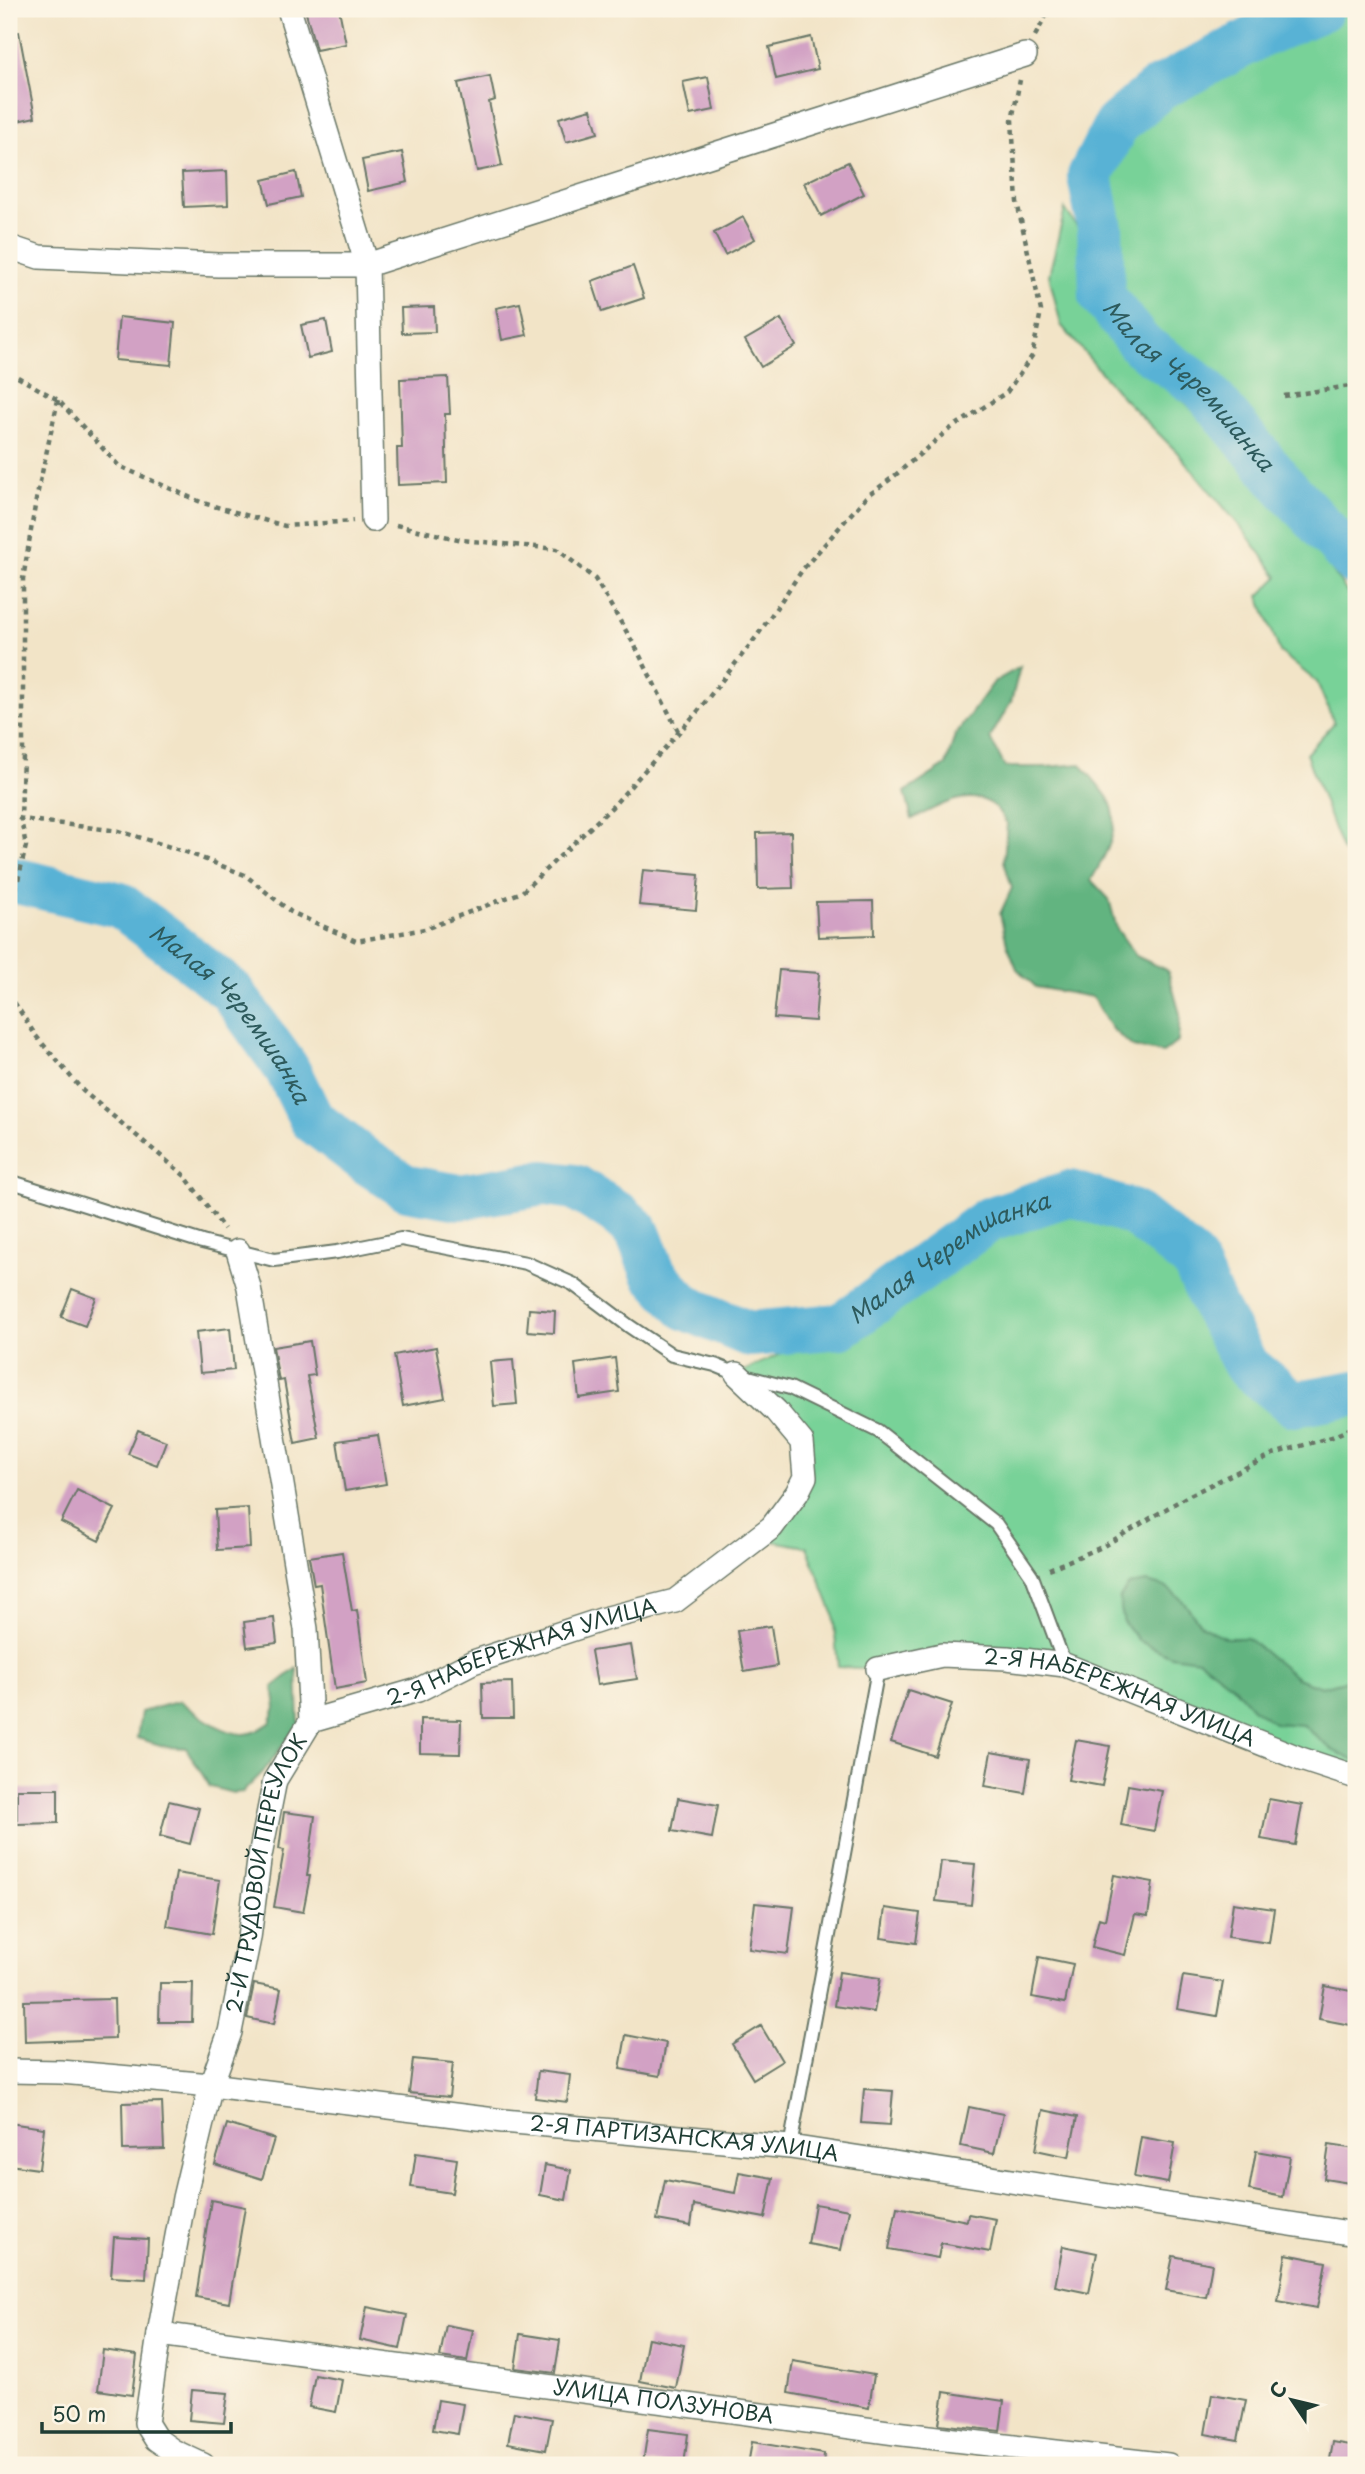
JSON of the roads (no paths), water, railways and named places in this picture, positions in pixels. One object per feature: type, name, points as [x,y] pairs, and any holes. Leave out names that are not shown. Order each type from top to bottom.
[{"type":"street","points":[[289,9],[367,265],[373,520]]},
{"type":"street","points":[[9,247],[39,257],[218,265],[367,265],[1025,55]]},
{"type":"street","name":"2-Й ТРУДОВОЙ ПЕРЕУЛОК","points":[[203,2465],[173,2451],[156,2439],[146,2423],[184,2198],[211,2085],[230,2032],[249,1938],[259,1861],[275,1780],[311,1721],[306,1629],[249,1287],[238,1251]]},
{"type":"street","name":"2-Я НАБЕРЕЖНАЯ УЛИЦА","points":[[311,1721],[418,1690],[473,1662],[604,1619],[675,1601],[772,1527],[805,1478],[802,1442],[776,1411],[737,1374]]},
{"type":"street","name":"2-Я НАБЕРЕЖНАЯ УЛИЦА","points":[[878,1669],[942,1655],[1007,1658],[1065,1665],[1301,1759],[1356,1777]]},
{"type":"street","name":"2-Я ПАРТИЗАНСКАЯ УЛИЦА","points":[[9,2071],[61,2072],[211,2085],[503,2121],[790,2147],[1356,2234]]},
{"type":"street","name":"УЛИЦА ПОЛЗУНОВА","points":[[159,2334],[889,2432],[1168,2465]]},
{"type":"lane","points":[[9,1181],[202,1242],[274,1260],[401,1240],[526,1263],[573,1284],[673,1355],[790,1388],[878,1431],[996,1524],[1032,1576],[1065,1665]]},
{"type":"lane","points":[[790,2147],[878,1669]]},
{"type":"waterway","name":"Малая Черемшанка","points":[[1321,9],[1259,36],[1158,89],[1116,125],[1090,176],[1100,228],[1102,296],[1141,345],[1202,387],[1280,481],[1356,564]]},
{"type":"waterway","name":"Малая Черемшанка","points":[[9,879],[120,905],[177,948],[231,991],[287,1069],[312,1120],[367,1162],[407,1188],[460,1197],[544,1183],[575,1187],[618,1214],[637,1231],[654,1274],[685,1307],[749,1334],[841,1326],[988,1220],[1070,1193],[1134,1213],[1193,1260],[1246,1365],[1294,1404],[1356,1393]]}]
